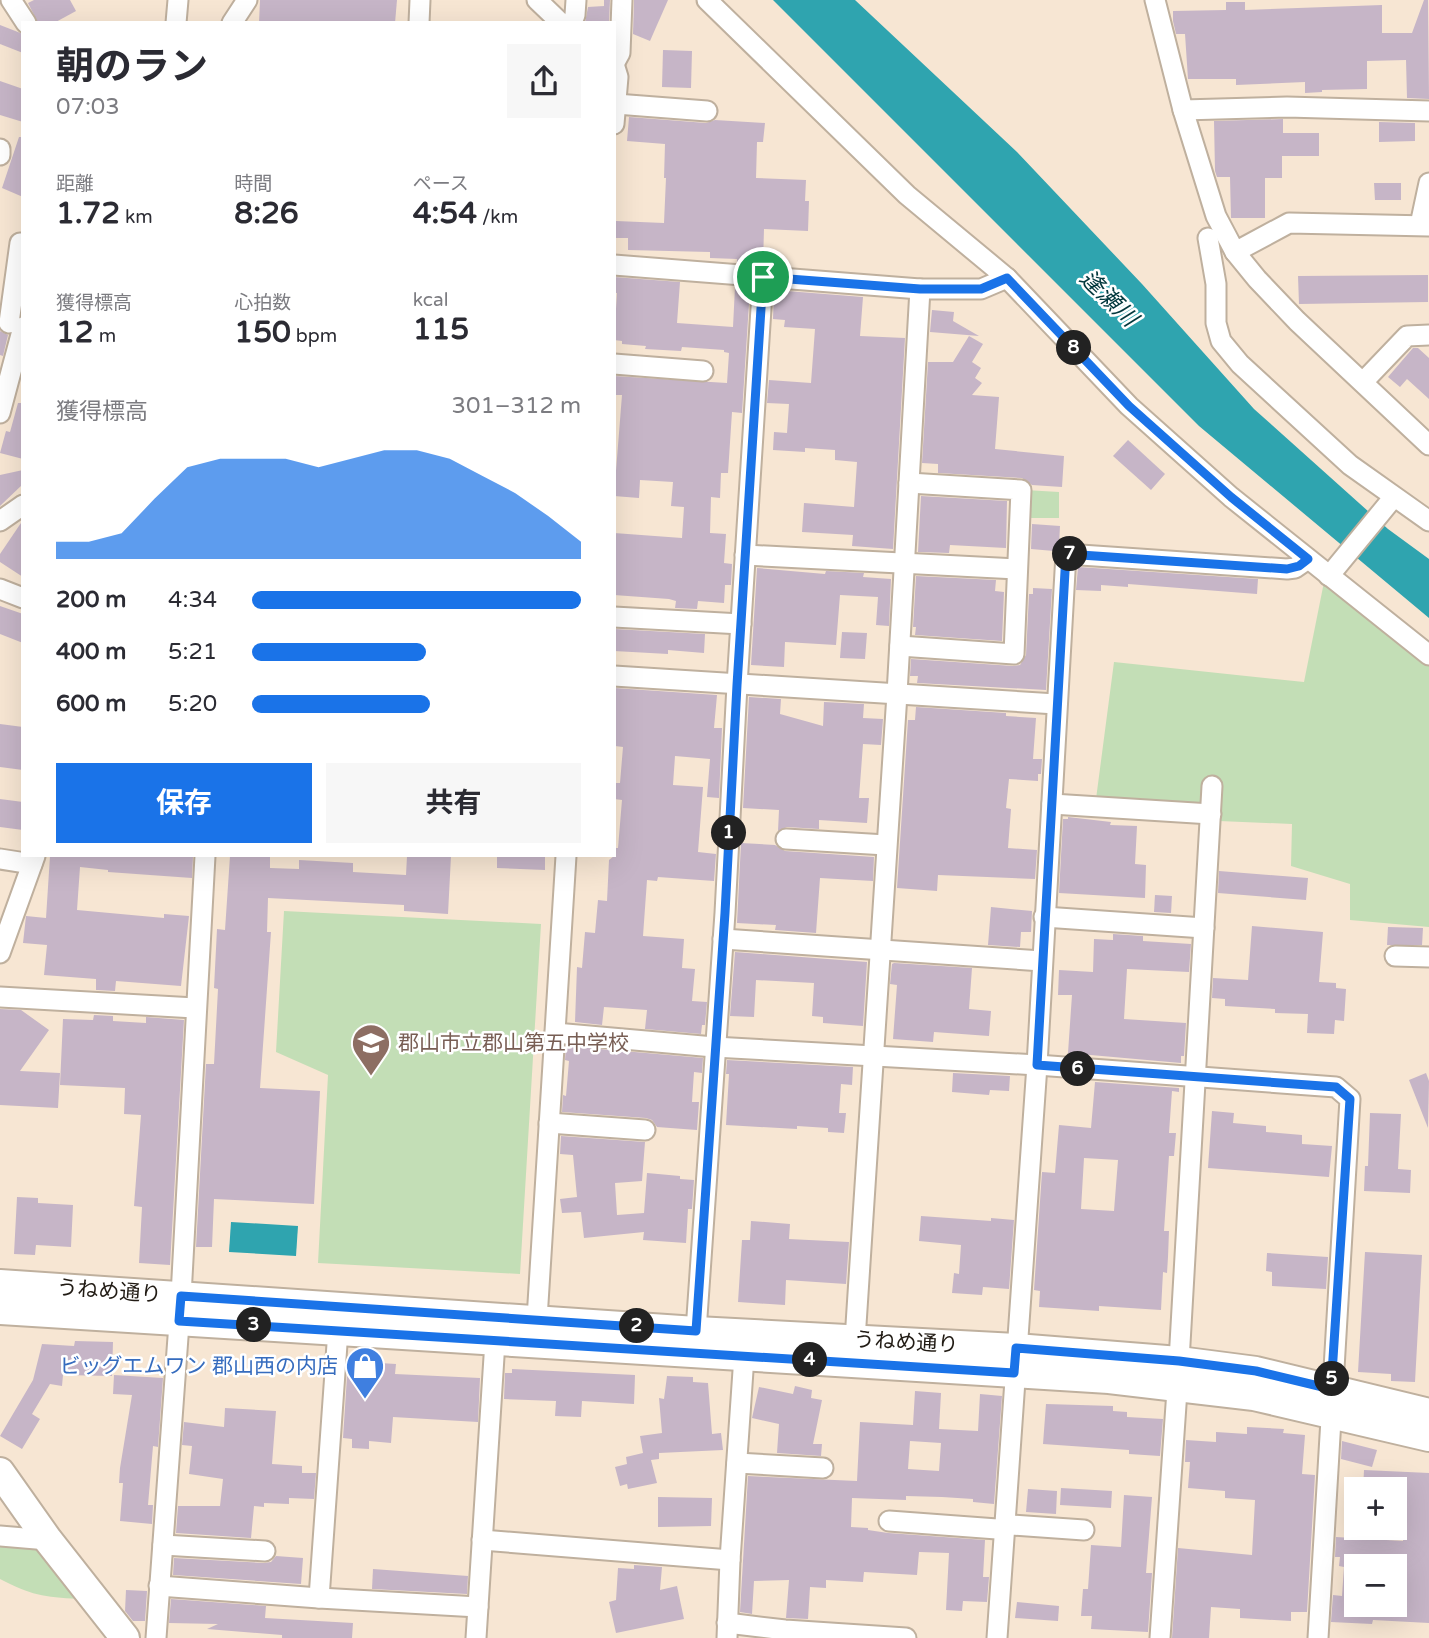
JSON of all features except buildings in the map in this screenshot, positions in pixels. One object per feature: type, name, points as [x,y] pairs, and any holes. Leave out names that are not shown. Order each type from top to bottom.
[{"type":"street","points":[[10,0],[25,21]]},
{"type":"street","points":[[176,21],[178,0]]},
{"type":"street","points":[[233,21],[247,0]]},
{"type":"street","points":[[419,21],[420,0]]},
{"type":"street","points":[[537,0],[559,21]]},
{"type":"street","points":[[573,21],[576,0]]},
{"type":"street","points":[[616,60],[620,53],[622,0]]},
{"type":"street","points":[[707,0],[907,195],[1007,278],[1129,406],[1231,497],[1308,559],[1332,572],[1429,654]]},
{"type":"street","points":[[1155,0],[1183,110],[1216,216],[1235,252],[1256,279],[1289,313],[1429,445]]},
{"type":"street","points":[[616,68],[616,103],[707,111]]},
{"type":"street","points":[[1183,110],[1287,107],[1429,111]]},
{"type":"street","points":[[0,149],[0,155]]},
{"type":"street","points":[[1235,252],[1289,223],[1424,225],[1429,183]]},
{"type":"street","points":[[1208,239],[1216,284],[1216,323],[1221,341],[1240,365],[1350,465],[1429,521]]},
{"type":"street","points":[[0,413],[14,324],[20,243]]},
{"type":"street","points":[[616,265],[920,289],[981,289],[1007,278]]},
{"type":"street","points":[[696,1331],[763,277]]},
{"type":"street","points":[[855,1340],[920,289]]},
{"type":"street","points":[[1363,382],[1407,335],[1429,335]]},
{"type":"street","points":[[616,364],[703,371]]},
{"type":"street","points":[[900,646],[1014,653],[1021,490],[909,483]]},
{"type":"street","points":[[1332,572],[1393,498]]},
{"type":"street","points":[[0,521],[21,506]]},
{"type":"street","points":[[997,1638],[1037,1065],[1066,554],[1287,569],[1299,566],[1308,559]]},
{"type":"street","points":[[745,555],[1017,569]]},
{"type":"street","points":[[0,589],[21,597]]},
{"type":"street","points":[[616,617],[741,624]]},
{"type":"street","points":[[616,676],[1056,704]]},
{"type":"street","points":[[1160,1638],[1212,786]]},
{"type":"street","points":[[1052,804],[1211,814]]},
{"type":"street","points":[[786,839],[886,845]]},
{"type":"street","points":[[156,1638],[180,1308],[205,857]]},
{"type":"street","points":[[537,1320],[566,857]]},
{"type":"street","points":[[0,859],[34,860],[0,953]]},
{"type":"street","points":[[1044,917],[1204,928]]},
{"type":"street","points":[[723,939],[1042,961]]},
{"type":"street","points":[[1395,956],[1429,957]]},
{"type":"street","points":[[0,996],[195,1008]]},
{"type":"street","points":[[555,1034],[714,1047],[1037,1065],[1336,1087],[1350,1099],[1318,1638]]},
{"type":"street","points":[[549,1123],[645,1130]]},
{"type":"street","name":"うねめ通り","points":[[0,1284],[338,1330],[744,1356],[1015,1360]]},
{"type":"street","name":"うねめ通り","points":[[0,1310],[180,1308],[537,1320],[855,1340],[1015,1360],[1178,1374],[1256,1371],[1429,1437]]},
{"type":"street","points":[[319,1598],[338,1330]]},
{"type":"street","points":[[476,1638],[495,1340]]},
{"type":"street","points":[[744,1356],[727,1631],[906,1638]]},
{"type":"street","name":"うねめ通り","points":[[1331,1401],[1429,1413]]},
{"type":"street","points":[[737,1463],[823,1468]]},
{"type":"street","points":[[0,1472],[125,1638]]},
{"type":"street","points":[[890,1521],[997,1529],[1012,1525],[1084,1530]]},
{"type":"street","points":[[0,1536],[48,1539]]},
{"type":"street","points":[[482,1540],[730,1560]]},
{"type":"street","points":[[163,1545],[265,1550]]},
{"type":"street","points":[[159,1586],[478,1606]]},
{"type":"green space","points":[[1025,490],[1059,492],[1059,518],[1024,518]]},
{"type":"green space","points":[[1324,582],[1429,662],[1429,927],[1350,920],[1350,884],[1291,866],[1292,824],[1219,821],[1096,799],[1114,662],[1304,682]]},
{"type":"green space","points":[[284,911],[541,924],[520,1274],[318,1263],[328,1075],[276,1052]]},
{"type":"green space","points":[[0,1543],[40,1549],[78,1599],[38,1594],[0,1579]]},
{"type":"water","name":"逢瀬川","points":[[773,0],[855,0],[1017,152],[1142,284],[1254,409],[1388,529],[1429,559],[1429,618],[1199,426]]},
{"type":"water","points":[[231,1222],[298,1226],[296,1256],[229,1252]]},
{"type":"place","name":"郡山市立郡山第五中学校","points":[[371,1077]]},
{"type":"place","name":"ビッグエムワン 郡山西の内店","points":[[365,1400]]},
{"type":"route","points":[[763,277],[920,289],[981,289],[1007,278],[1129,406],[1231,497],[1308,559],[1295,568],[1287,569],[1066,554],[1037,1065],[1336,1087],[1350,1099],[1331,1389],[1256,1371],[1179,1361],[1016,1348],[1014,1373],[179,1321],[181,1296],[696,1331],[725,913],[763,277]]}]
